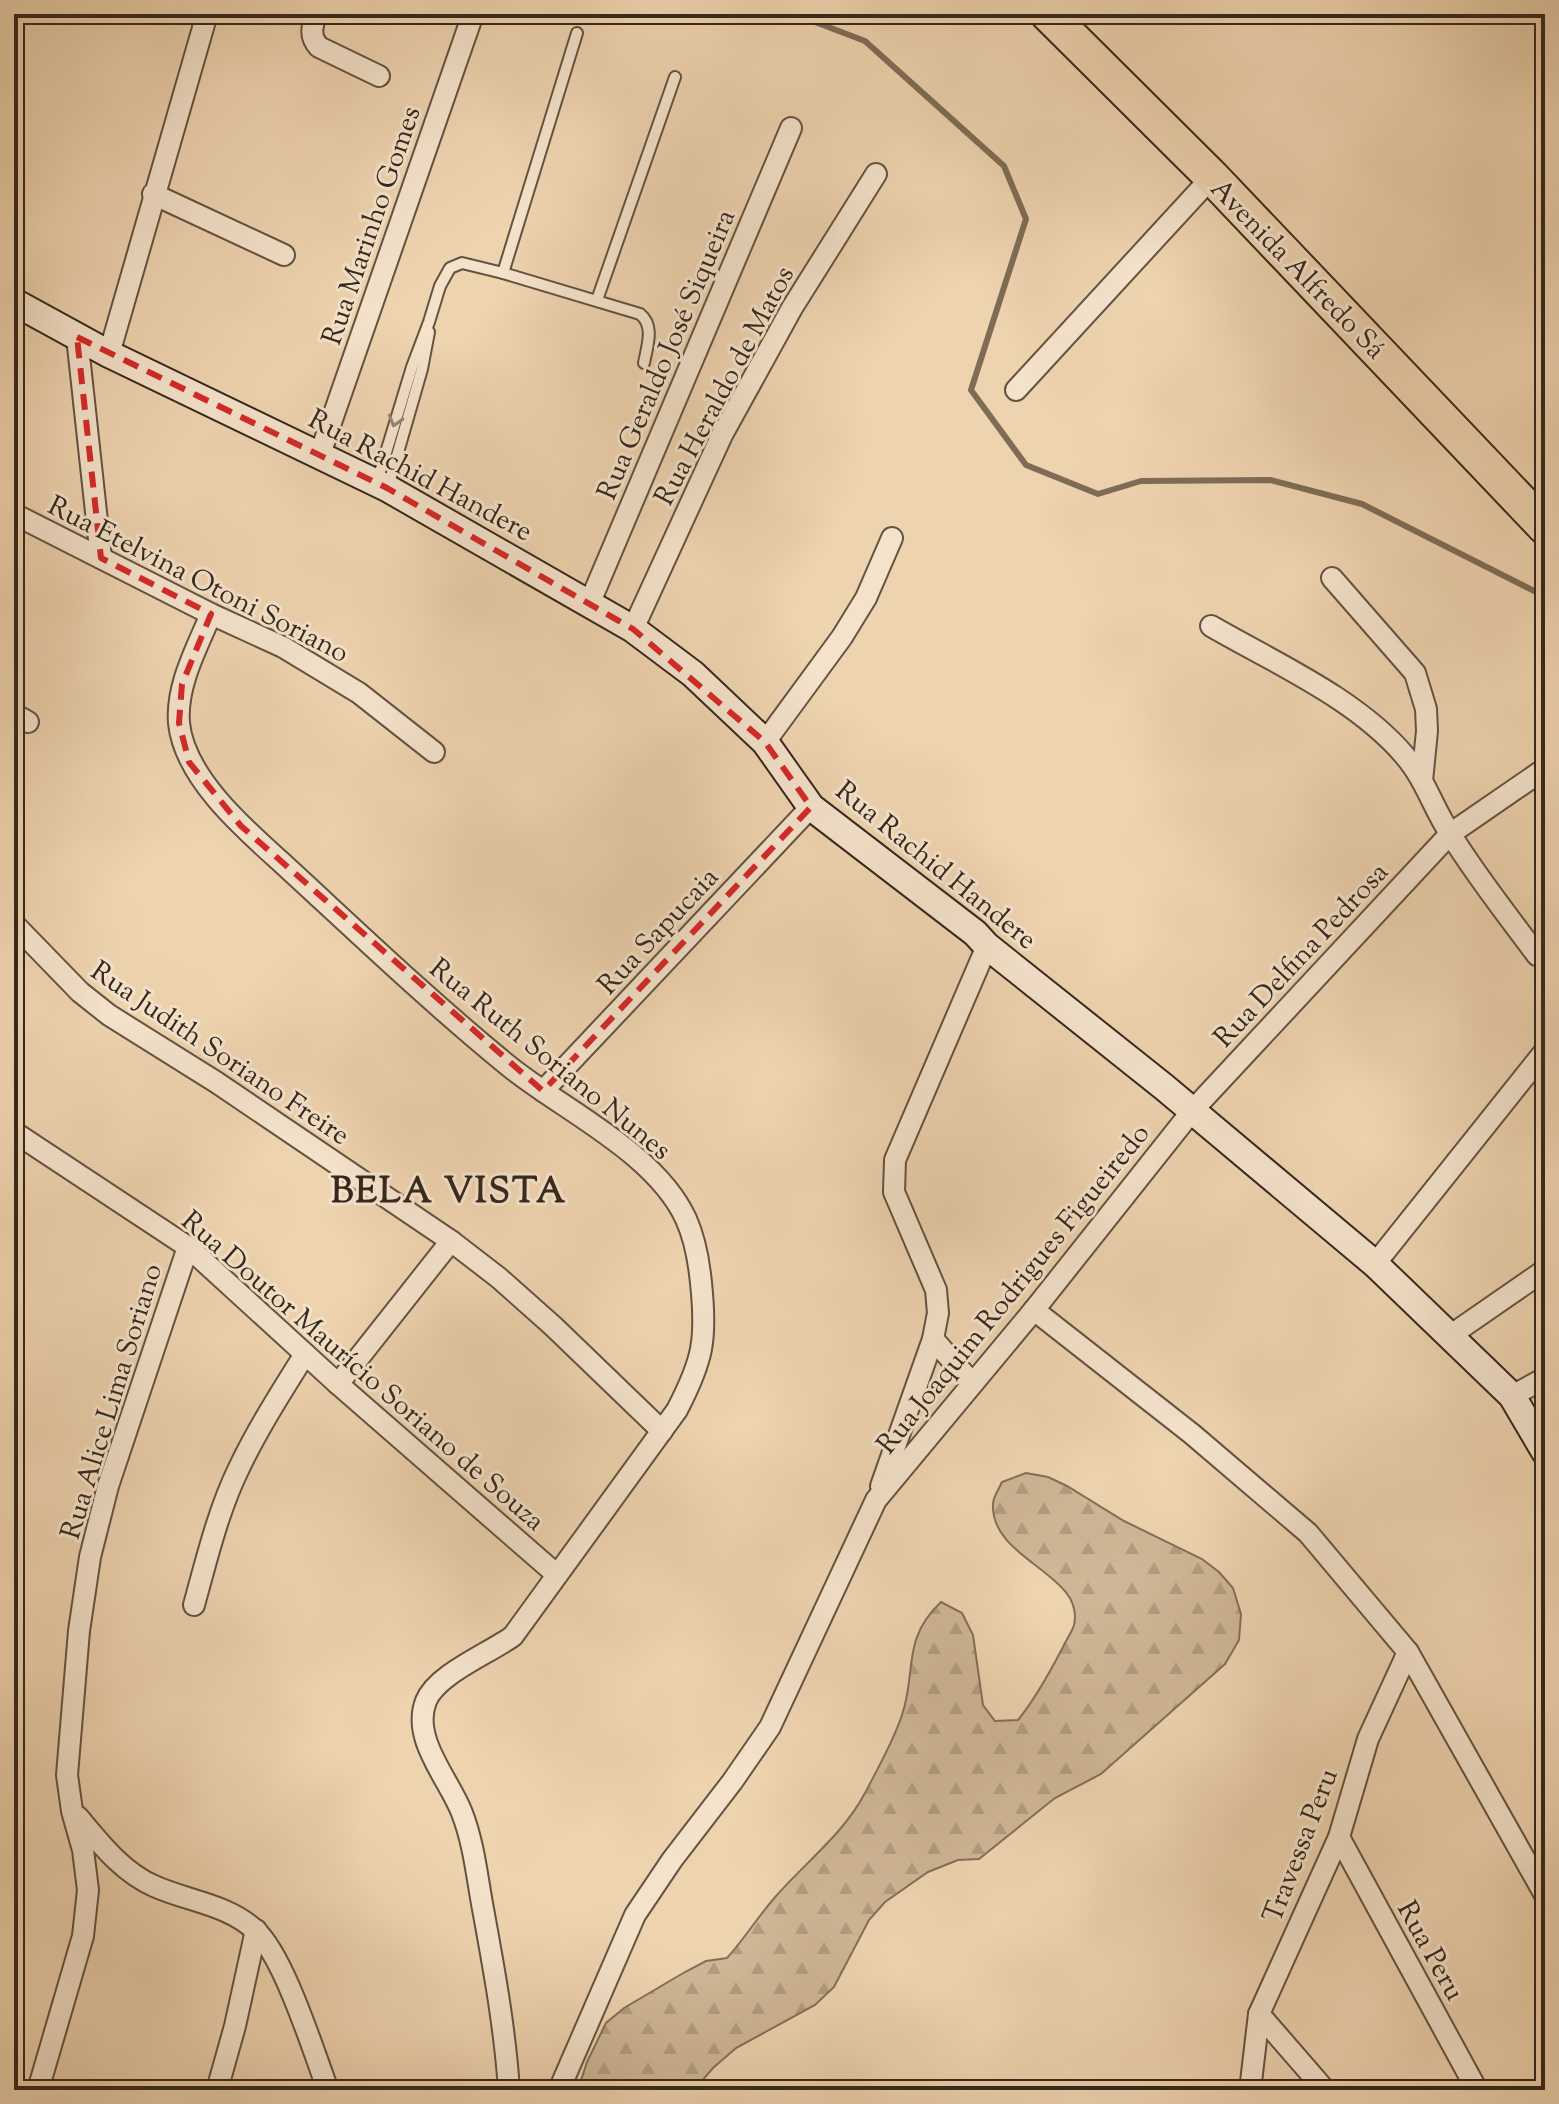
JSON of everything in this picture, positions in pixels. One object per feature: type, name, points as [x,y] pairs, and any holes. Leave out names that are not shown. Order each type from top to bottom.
[{"type":"highway","name":"Avenida Alfredo Sá","points":[[1048,14],[1212,177],[1545,527]]},
{"type":"street","points":[[109,354],[207,14]]},
{"type":"street","points":[[316,14],[311,30],[313,41],[319,47],[379,76]]},
{"type":"street","name":"Rua Marinho Gomes","points":[[320,454],[473,14]]},
{"type":"street","name":"Rua Geraldo José Siqueira","points":[[590,602],[791,128]]},
{"type":"street","name":"Rua Heraldo de Matos","points":[[633,629],[722,435],[792,308],[876,174]]},
{"type":"street","points":[[1016,390],[1212,177]]},
{"type":"street","points":[[153,194],[284,255]]},
{"type":"street","name":"Rua Rachid Handere","points":[[14,302],[109,354],[382,485],[590,602],[633,629],[693,674],[765,742],[811,807],[975,933],[1375,1264],[1512,1396],[1545,1452]]},
{"type":"street","points":[[77,337],[101,558]]},
{"type":"street","name":"Rua Etelvina Otoni Soriano","points":[[14,514],[283,647],[359,693],[434,752]]},
{"type":"street","points":[[765,742],[842,637],[866,598],[892,538]]},
{"type":"street","points":[[1332,578],[1415,673],[1426,709],[1422,781]]},
{"type":"street","name":"Rua Ruth Soriano Nunes","points":[[211,614],[182,684],[179,723],[189,762],[241,826],[436,1004],[507,1065],[615,1140],[660,1182],[685,1218],[699,1261],[705,1324],[701,1355],[692,1382],[677,1410],[513,1636],[434,1686],[425,1703],[422,1726],[429,1747],[463,1815],[472,1849],[505,2040],[509,2090]]},
{"type":"street","points":[[1211,626],[1338,700],[1404,755],[1422,781],[1450,834],[1537,955]]},
{"type":"street","name":"Rua Delfina Pedrosa","points":[[1192,1111],[1450,834],[1543,770]]},
{"type":"street","name":"Rua Sapucaia","points":[[543,1091],[811,807]]},
{"type":"street","name":"Rua Judith Soriano Freire","points":[[14,924],[80,992],[109,1015],[216,1082],[451,1241],[499,1278],[662,1431]]},
{"type":"street","name":"Rua Joaquim Rodrigues Figueiredo","points":[[559,2090],[635,1915],[770,1727],[876,1500],[933,1339],[938,1313],[936,1290],[894,1192],[895,1160],[987,946]]},
{"type":"street","points":[[1375,1264],[1545,1051]]},
{"type":"street","name":"Rua Joaquim Rodrigues Figueiredo","points":[[876,1500],[1034,1310],[1192,1111]]},
{"type":"street","name":"Rua Doutor Maurício Soriano de Souza","points":[[14,1132],[188,1247],[338,1384],[556,1574]]},
{"type":"street","points":[[338,1384],[451,1241]]},
{"type":"street","name":"Rua Alice Lima Soriano","points":[[38,2090],[83,1936],[88,1890],[67,1775],[69,1728],[90,1557],[108,1486],[188,1247]]},
{"type":"street","points":[[1451,1335],[1545,1270]]},
{"type":"street","points":[[1034,1310],[1192,1434],[1308,1533],[1408,1652],[1545,1895]]},
{"type":"street","points":[[933,1339],[972,1383]]},
{"type":"street","points":[[194,1605],[223,1507],[238,1469],[262,1423],[305,1354]]},
{"type":"street","points":[[1512,1396],[1545,1378]]},
{"type":"street","name":"Travessa Peru","points":[[1254,2090],[1251,2082],[1259,2014],[1339,1837],[1368,1739],[1408,1652]]},
{"type":"street","points":[[72,1811],[130,1873],[154,1886],[233,1915],[256,1930],[282,1971],[328,2090]]},
{"type":"street","name":"Rua Peru","points":[[1339,1837],[1477,2090]]},
{"type":"street","points":[[217,2090],[256,1930]]},
{"type":"street","points":[[1259,2014],[1325,2090]]},
{"type":"lane","points":[[503,273],[577,33]]},
{"type":"lane","points":[[597,300],[675,77]]},
{"type":"lane","points":[[382,485],[412,367],[440,286],[450,268],[462,263],[640,314],[647,319],[649,330],[644,363]]},
{"type":"highlighted area","points":[[77,337],[387,488],[633,629],[765,742],[811,807],[543,1091],[241,826],[189,762],[179,723],[182,684],[211,614],[101,558]]},
{"type":"green space","points":[[1026,1473],[1048,1477],[1067,1486],[1124,1521],[1202,1559],[1219,1572],[1233,1588],[1241,1614],[1239,1640],[1225,1664],[1101,1774],[1055,1798],[979,1859],[958,1860],[928,1872],[885,1902],[869,1920],[834,1987],[815,2005],[736,2048],[694,2090],[578,2090],[587,2062],[606,2023],[624,2008],[685,1972],[706,1961],[727,1958],[777,1895],[824,1847],[856,1808],[885,1755],[902,1715],[912,1656],[920,1630],[941,1602],[962,1613],[973,1635],[983,1705],[995,1721],[1018,1720],[1025,1712],[1074,1625],[1074,1607],[1066,1592],[1020,1553],[996,1523],[993,1501],[1002,1482]]},
{"type":"waterway","points":[[794,14],[865,41],[1004,166],[1026,219],[971,390],[1026,465],[1098,494],[1141,481],[1270,480],[1362,504],[1542,595],[1545,601]]},
{"type":"district","name":"BELA VISTA","points":[[449,1189]]}]
